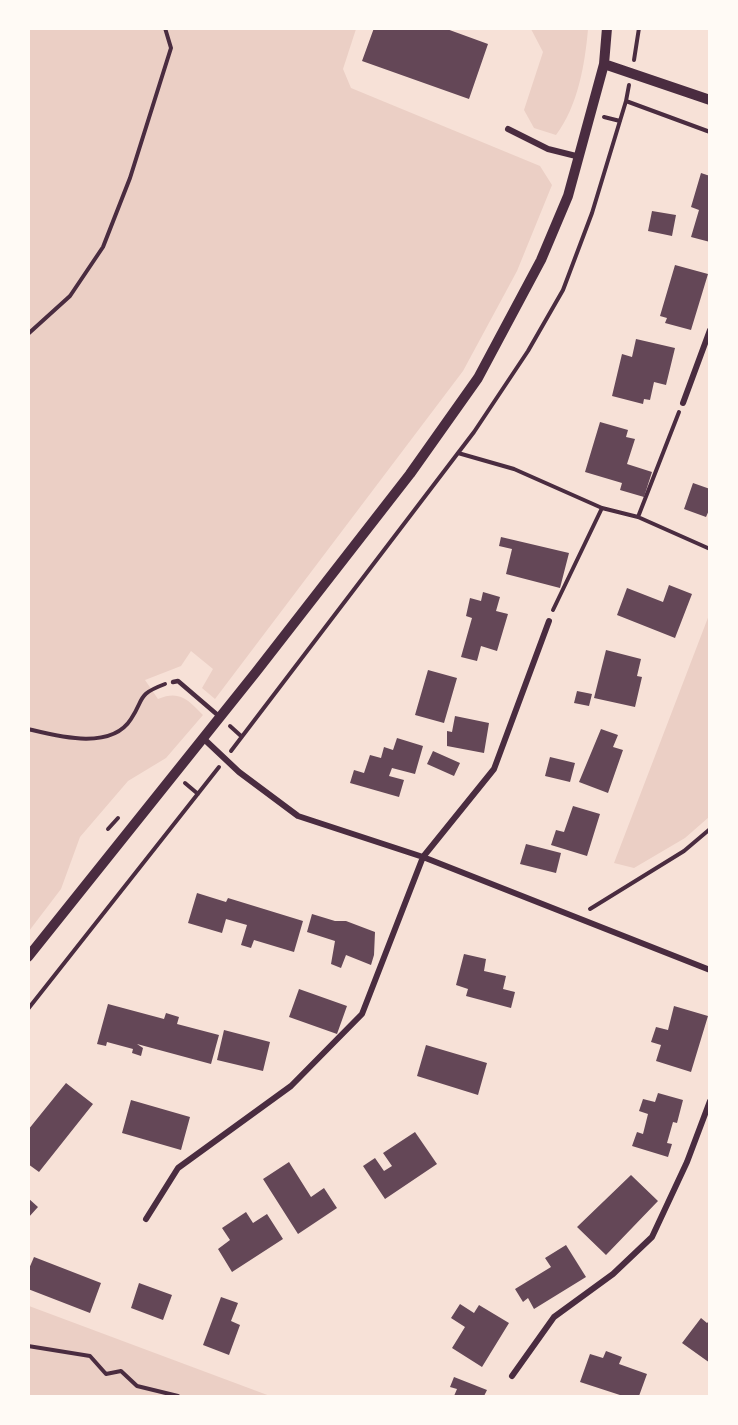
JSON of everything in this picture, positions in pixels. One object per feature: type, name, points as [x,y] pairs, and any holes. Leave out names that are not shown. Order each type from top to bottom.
[{"type":"street","points":[[28,957],[87,881],[204,739],[410,474],[478,378],[540,260],[567,196],[580,157],[604,64],[607,28]]},
{"type":"street","points":[[604,64],[710,100]]},
{"type":"street","points":[[508,129],[548,149],[580,157]]},
{"type":"street","points":[[683,403],[710,330]]},
{"type":"street","points":[[146,1219],[178,1168],[291,1086],[362,1014],[423,857],[494,769],[549,621]]},
{"type":"street","points":[[204,739],[239,772],[298,816],[423,857],[710,970]]},
{"type":"street","points":[[512,1376],[554,1317],[613,1274],[652,1237],[687,1162],[710,1101]]},
{"type":"lane","points":[[173,682],[178,681],[220,717]]},
{"type":"path","points":[[28,334],[70,296],[103,247],[134,167],[171,48],[165,28]]},
{"type":"path","points":[[638,517],[683,403]]},
{"type":"path","points":[[458,453],[514,469],[602,508],[638,517],[710,549]]},
{"type":"path","points":[[549,621],[602,508]]},
{"type":"path","points":[[28,729],[88,739],[107,736],[130,721],[141,697],[152,689],[173,682]]},
{"type":"path","points":[[577,918],[684,851],[710,829]]},
{"type":"path","points":[[28,1346],[90,1356],[106,1374],[121,1371],[137,1386],[178,1396]]},
{"type":"shaded area","points":[[29,29],[356,29],[343,69],[351,88],[540,166],[552,185],[517,271],[463,371],[215,699],[202,688],[213,669],[191,651],[181,666],[145,680],[158,699],[178,696],[188,701],[203,715],[166,758],[128,781],[80,837],[61,889],[29,931]]},
{"type":"shaded area","points":[[531,29],[588,29],[585,56],[575,98],[564,124],[556,135],[534,128],[524,110],[543,52]]},
{"type":"shaded area","points":[[709,615],[709,817],[685,838],[634,868],[614,863]]},
{"type":"shaded area","points":[[29,1306],[270,1396],[29,1396]]},
{"type":"building","points":[[374,28],[444,28],[488,44],[469,99],[362,61]]},
{"type":"building","points":[[701,173],[710,176],[710,242],[691,237],[699,210],[691,207]]},
{"type":"building","points":[[652,211],[676,215],[672,236],[648,231]]},
{"type":"building","points":[[675,265],[708,274],[691,330],[665,323],[667,318],[660,316]]},
{"type":"building","points":[[636,339],[675,348],[666,385],[654,382],[650,400],[644,399],[643,404],[612,396],[622,354],[632,357]]},
{"type":"building","points":[[600,422],[628,430],[626,437],[635,439],[627,464],[652,472],[644,497],[620,490],[622,483],[585,472]]},
{"type":"building","points":[[693,483],[710,489],[710,508],[706,517],[684,509]]},
{"type":"building","points":[[501,537],[569,553],[560,588],[506,574],[512,549],[499,546]]},
{"type":"building","points":[[669,585],[692,594],[675,638],[617,615],[627,588],[663,602]]},
{"type":"building","points":[[483,592],[500,597],[496,611],[508,614],[497,651],[481,646],[477,661],[461,657],[472,618],[466,616],[470,598],[481,601]]},
{"type":"building","points":[[606,650],[641,659],[637,676],[642,677],[635,707],[594,698]]},
{"type":"building","points":[[428,670],[457,678],[444,723],[415,715]]},
{"type":"building","points":[[577,691],[592,694],[589,706],[574,703]]},
{"type":"building","points":[[455,716],[489,723],[484,753],[447,746],[447,731],[452,732]]},
{"type":"building","points":[[601,729],[618,735],[613,747],[623,750],[608,793],[579,782]]},
{"type":"building","points":[[397,738],[423,746],[415,774],[392,768],[389,776],[404,780],[399,797],[350,783],[354,770],[364,773],[370,755],[381,758],[384,747],[393,750]]},
{"type":"building","points":[[433,751],[460,763],[454,776],[427,764]]},
{"type":"building","points":[[550,757],[575,763],[570,782],[545,776]]},
{"type":"building","points":[[573,806],[600,814],[587,856],[551,845],[556,830],[564,832]]},
{"type":"building","points":[[526,844],[561,853],[556,873],[520,864]]},
{"type":"building","points":[[197,893],[226,902],[228,898],[303,921],[294,952],[254,940],[251,948],[241,945],[247,925],[226,919],[222,933],[188,923]]},
{"type":"building","points":[[312,914],[335,921],[346,921],[375,932],[371,965],[346,955],[341,968],[331,964],[335,941],[307,932]]},
{"type":"building","points":[[464,954],[486,959],[484,971],[506,976],[503,989],[515,992],[511,1008],[466,996],[468,989],[456,985]]},
{"type":"building","points":[[299,989],[347,1006],[337,1034],[289,1017]]},
{"type":"building","points":[[108,1004],[164,1019],[166,1013],[179,1017],[177,1024],[219,1035],[211,1064],[137,1044],[143,1048],[141,1056],[132,1053],[133,1049],[107,1042],[106,1046],[97,1044]]},
{"type":"building","points":[[674,1006],[708,1016],[691,1072],[656,1061],[661,1045],[651,1042],[656,1027],[668,1030]]},
{"type":"building","points":[[224,1030],[270,1042],[263,1071],[217,1060]]},
{"type":"building","points":[[426,1045],[487,1063],[478,1095],[417,1076]]},
{"type":"building","points":[[66,1083],[93,1104],[39,1172],[28,1164],[28,1130]]},
{"type":"building","points":[[658,1093],[683,1100],[677,1123],[673,1122],[667,1143],[672,1144],[668,1157],[632,1146],[637,1132],[643,1134],[648,1114],[639,1111],[643,1099],[655,1102]]},
{"type":"building","points":[[131,1100],[190,1117],[181,1150],[122,1133]]},
{"type":"building","points":[[415,1132],[437,1164],[385,1199],[363,1166],[375,1158],[384,1171],[392,1166],[383,1153]]},
{"type":"building","points":[[289,1162],[311,1197],[324,1188],[337,1208],[298,1234],[263,1179]]},
{"type":"building","points":[[631,1175],[658,1201],[606,1255],[577,1227]]},
{"type":"building","points":[[28,1198],[38,1207],[28,1218]]},
{"type":"building","points":[[246,1212],[253,1223],[267,1214],[283,1239],[232,1272],[218,1249],[230,1240],[222,1228]]},
{"type":"building","points":[[566,1245],[586,1277],[534,1309],[528,1298],[523,1302],[515,1289],[551,1267],[545,1258]]},
{"type":"building","points":[[34,1257],[101,1283],[90,1313],[28,1289],[28,1271]]},
{"type":"building","points":[[139,1283],[172,1295],[163,1320],[131,1308]]},
{"type":"building","points":[[221,1297],[238,1303],[231,1321],[240,1325],[229,1355],[203,1345]]},
{"type":"building","points":[[460,1304],[474,1313],[479,1305],[509,1323],[482,1367],[452,1348],[465,1327],[451,1318]]},
{"type":"building","points":[[701,1318],[707,1323],[710,1320],[710,1363],[682,1343]]},
{"type":"building","points":[[606,1351],[622,1357],[619,1364],[647,1374],[639,1396],[623,1396],[580,1382],[590,1354],[603,1358]]},
{"type":"building","points":[[454,1377],[487,1390],[484,1396],[454,1396],[457,1389],[450,1387]]}]
